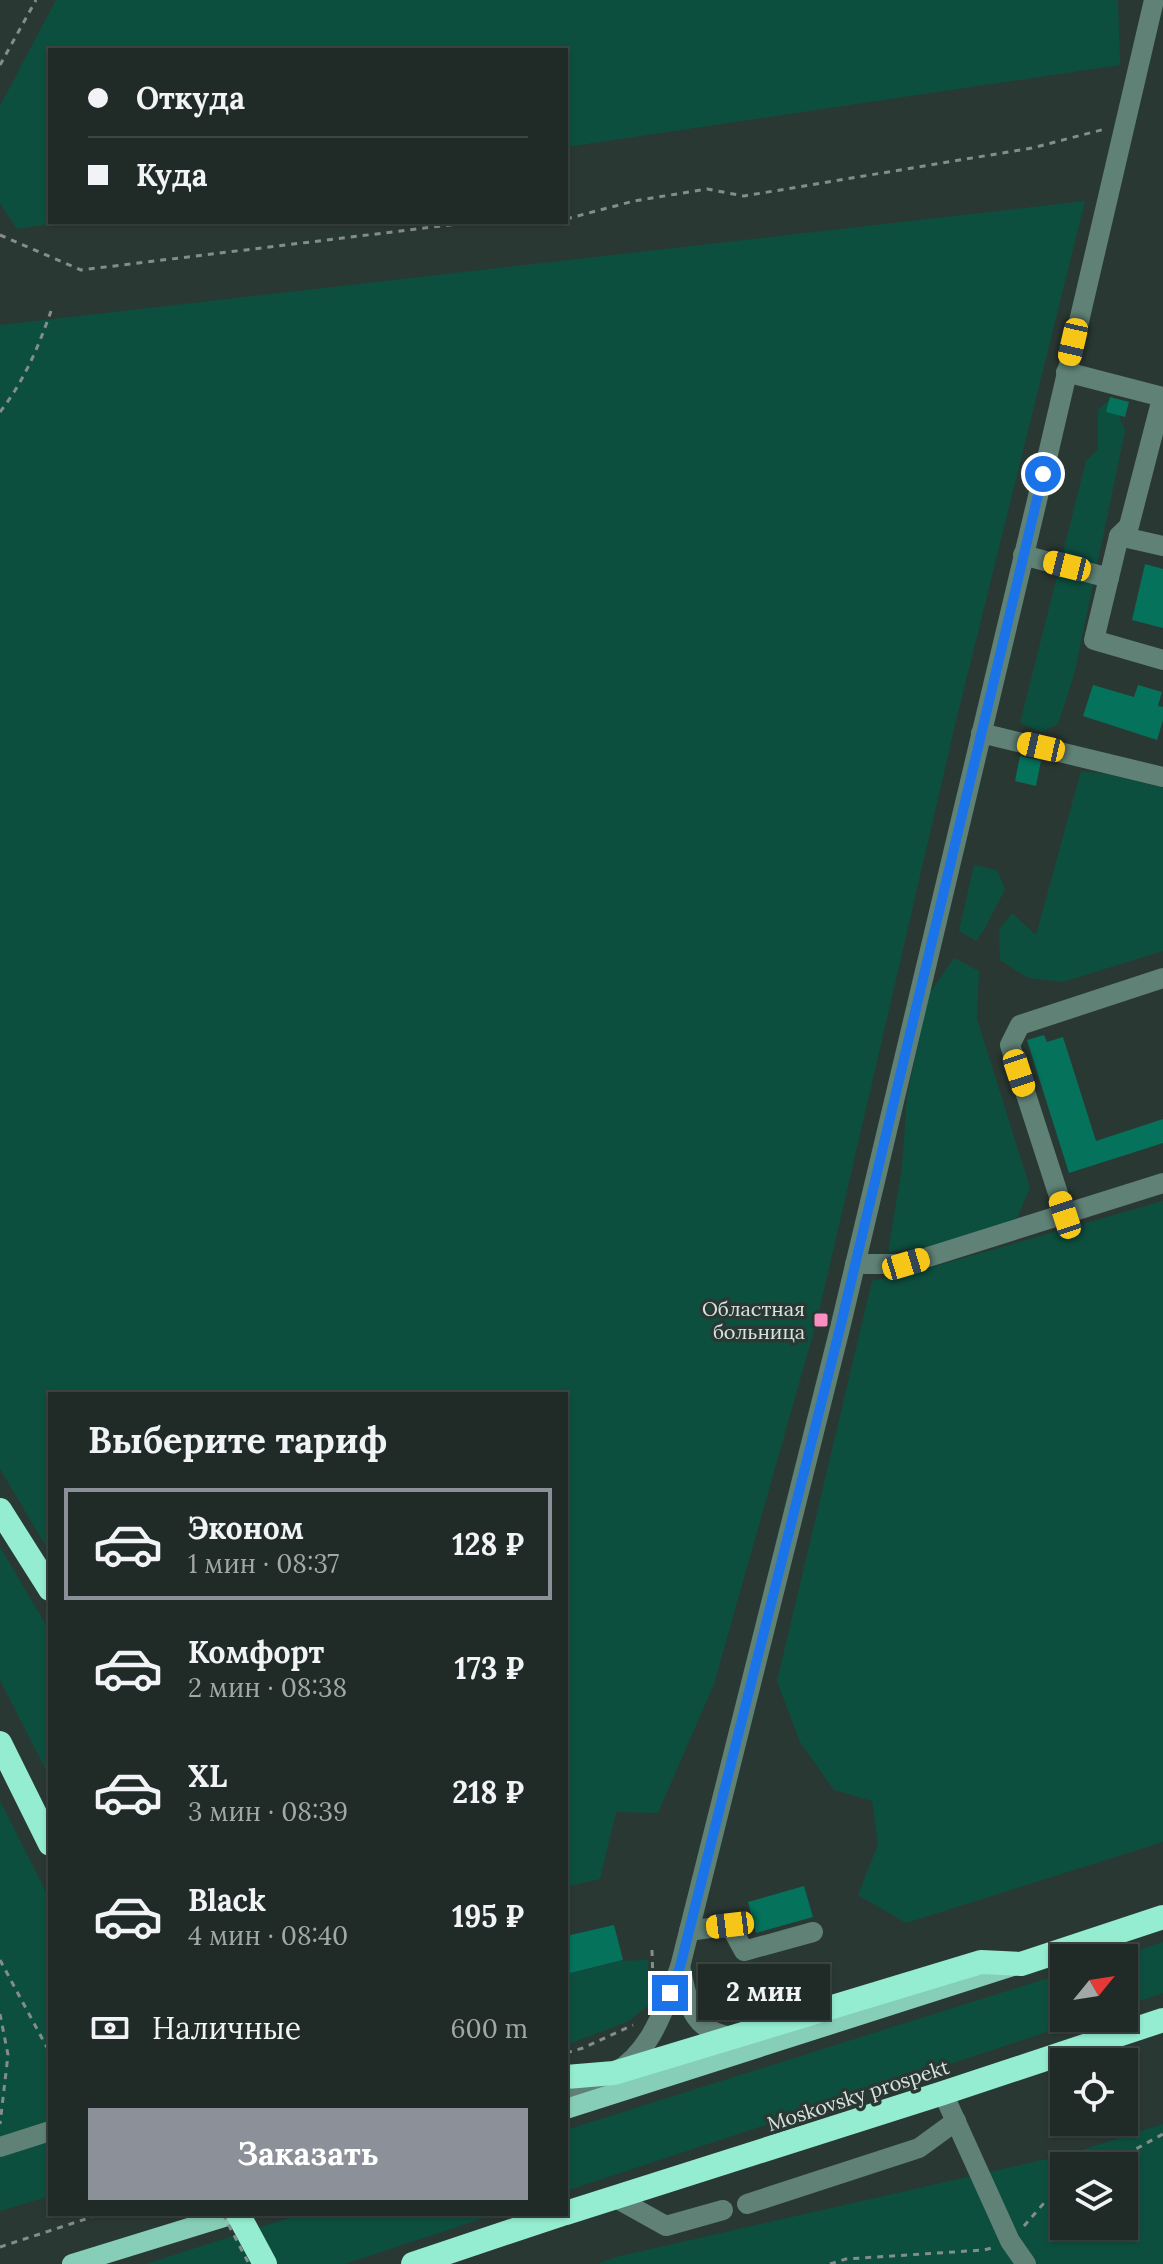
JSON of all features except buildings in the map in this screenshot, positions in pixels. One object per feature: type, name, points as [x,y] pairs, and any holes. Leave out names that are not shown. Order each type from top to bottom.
[{"type":"highway","points":[[0,1510],[48,1586]]},
{"type":"highway","points":[[0,1743],[48,1840]]},
{"type":"highway","points":[[568,2077],[614,2073],[981,1962],[1021,1964],[1163,1917]]},
{"type":"highway","name":"Moskovsky prospekt","points":[[568,2212],[1163,2020]]},
{"type":"highway","points":[[237,2216],[265,2264]]},
{"type":"highway","name":"Moskovsky prospekt","points":[[413,2264],[555,2216]]},
{"type":"main road","points":[[568,2108],[1021,1964]]},
{"type":"main road","points":[[72,2264],[229,2216]]},
{"type":"street","points":[[568,2088],[614,2073],[637,2054],[660,2019],[680,1967],[855,1264],[1154,0]]},
{"type":"street","points":[[1066,372],[1163,397]]},
{"type":"street","points":[[1163,404],[1129,526],[1119,536],[1094,640],[1163,660]]},
{"type":"street","points":[[1119,536],[1163,546]]},
{"type":"street","points":[[1023,555],[1109,578]]},
{"type":"street","points":[[981,733],[1163,777]]},
{"type":"street","points":[[1065,1215],[1010,1045],[1020,1025],[1163,978]]},
{"type":"street","points":[[855,1264],[906,1264],[1163,1183]]},
{"type":"street","points":[[689,1931],[730,1925],[744,1951],[813,1932]]},
{"type":"street","points":[[680,1967],[689,2001],[698,2020],[706,2029],[733,2037]]},
{"type":"street","points":[[943,2093],[1010,2241],[1026,2264]]},
{"type":"street","points":[[747,2204],[919,2148],[956,2121]]},
{"type":"street","points":[[0,2147],[48,2132]]},
{"type":"street","points":[[614,2197],[666,2226],[723,2210]]},
{"type":"path","points":[[0,65],[36,0]]},
{"type":"path","points":[[568,218],[634,201],[707,189],[744,196],[1032,148],[1124,124]]},
{"type":"path","points":[[0,235],[81,270],[458,224]]},
{"type":"path","points":[[0,412],[15,393],[37,353],[51,311]]},
{"type":"path","points":[[652,1950],[653,1989]]},
{"type":"path","points":[[0,1960],[48,2049]]},
{"type":"path","points":[[0,2014],[8,2055],[0,2124]]},
{"type":"path","points":[[568,2052],[629,2029],[640,2020]]},
{"type":"path","points":[[1130,2152],[1163,2134]]},
{"type":"path","points":[[830,2264],[846,2259],[984,2250],[1010,2241],[1050,2199]]},
{"type":"path","points":[[0,2247],[95,2216]]},
{"type":"path","points":[[224,2216],[249,2264]]},
{"type":"green space","points":[[56,0],[1118,1],[1120,65],[568,147],[568,48],[48,48],[50,224],[17,229],[0,203],[0,106]]},
{"type":"green space","points":[[1085,201],[955,725],[817,1320],[714,1684],[658,1813],[616,1812],[600,1879],[568,1887],[568,1392],[48,1392],[48,1550],[0,1469],[0,325]]},
{"type":"green space","points":[[1112,397],[1125,431],[1074,675],[1058,724],[1041,732],[1020,723],[1086,461],[1098,449],[1098,410]]},
{"type":"green space","points":[[1081,771],[1163,788],[1163,951],[1063,982],[1028,978],[1000,960],[999,930],[1012,913],[1036,935]]},
{"type":"green space","points":[[974,865],[997,870],[1005,889],[976,941],[959,931]]},
{"type":"green space","points":[[954,958],[979,971],[977,1019],[1030,1188],[1017,1218],[964,1242],[888,1252],[902,1167],[907,1096],[929,994]]},
{"type":"green space","points":[[1163,1201],[1163,1842],[906,1923],[858,1895],[878,1844],[872,1801],[834,1790],[800,1742],[777,1681],[872,1281],[936,1266]]},
{"type":"green space","points":[[0,1547],[48,1629],[48,1774],[0,1680]]},
{"type":"green space","points":[[0,1801],[48,1896],[48,2197],[0,2211]]},
{"type":"green space","points":[[1163,1942],[1163,1993],[1138,2001],[1138,1950]]},
{"type":"green space","points":[[648,1960],[648,2006],[627,2022],[568,2044],[568,1974],[621,1961]]},
{"type":"green space","points":[[1050,1977],[1050,2031],[568,2190],[568,2129]]},
{"type":"green space","points":[[1163,2124],[1163,2264],[597,2264],[616,2257],[1050,2158],[1050,2240],[1138,2240],[1138,2152],[1075,2152],[1125,2136],[1138,2136],[1138,2132]]},
{"type":"green space","points":[[295,2216],[490,2216],[345,2264],[146,2264]]},
{"type":"place","name":"Областная больница","points":[[821,1320]]},
{"type":"route","points":[[670,1993],[680,1967],[841,1324],[1043,474]]}]
